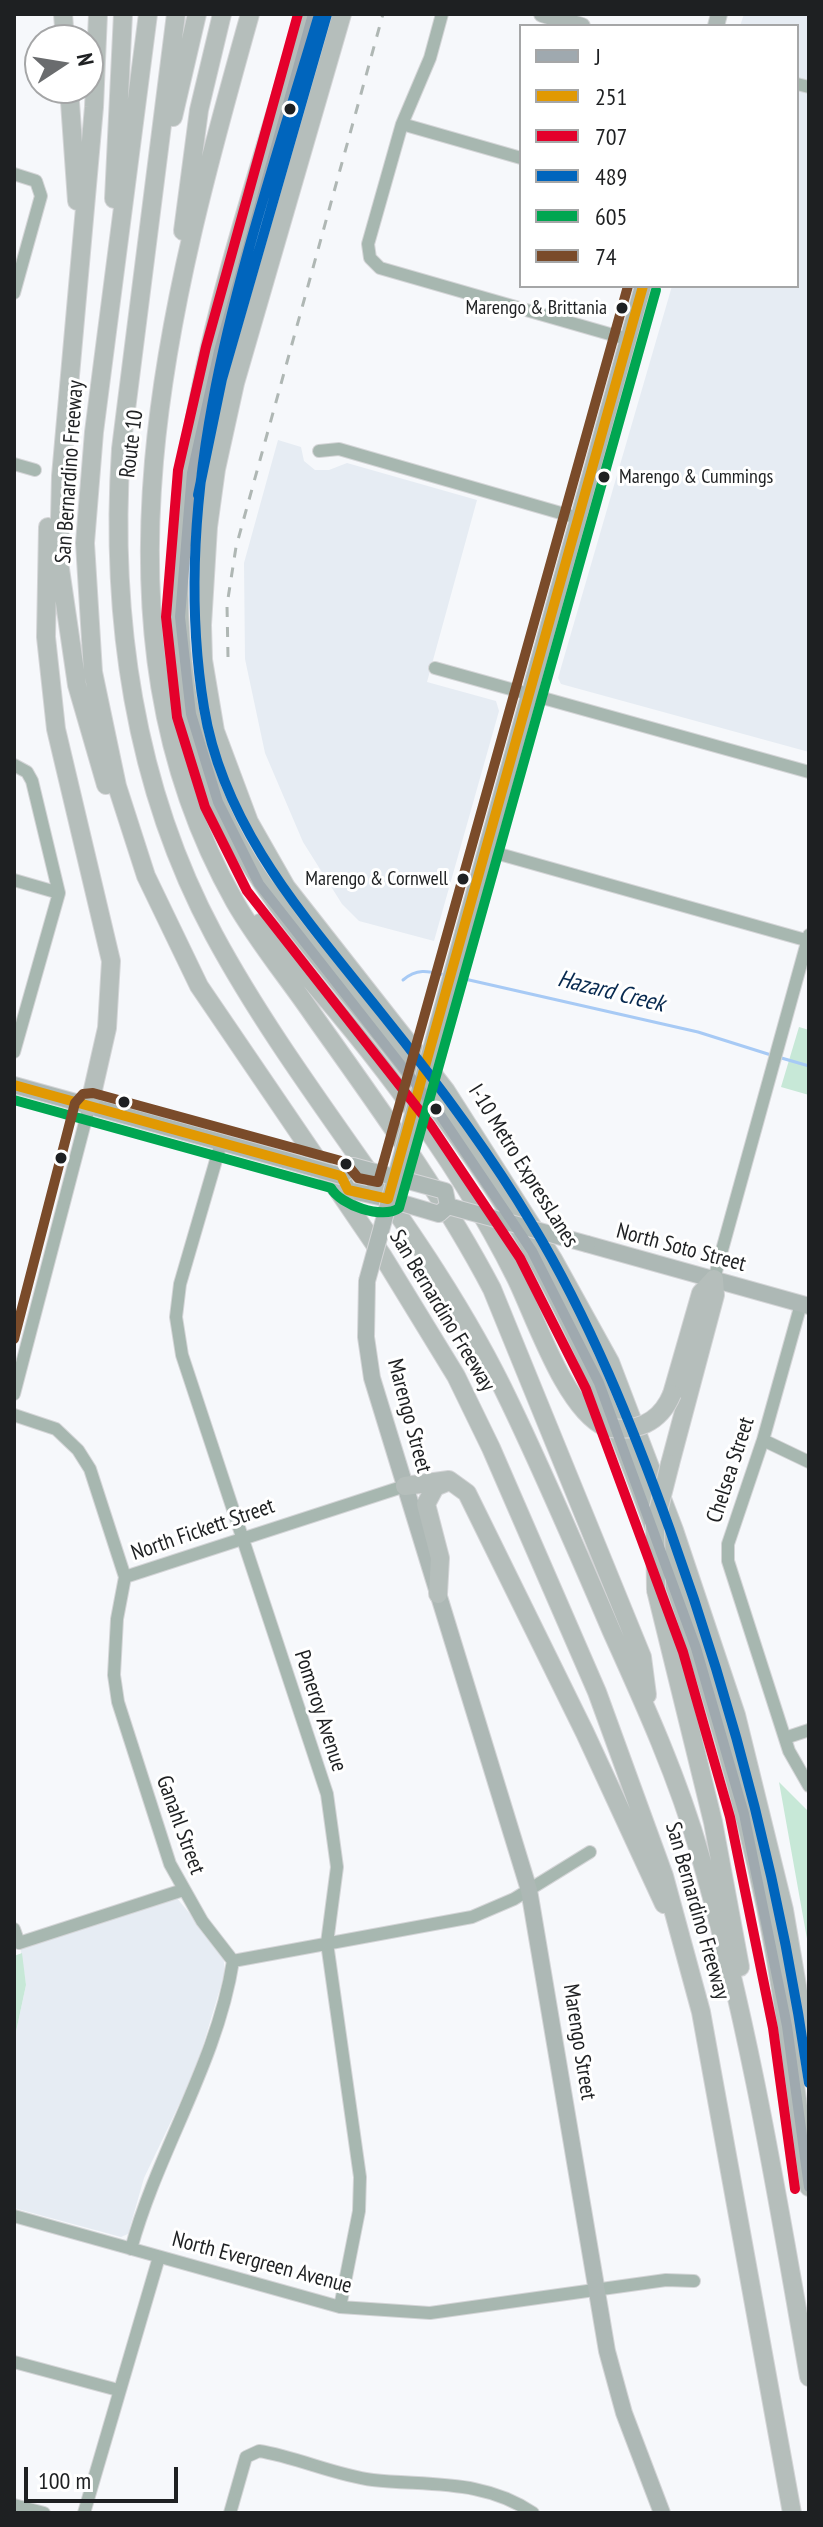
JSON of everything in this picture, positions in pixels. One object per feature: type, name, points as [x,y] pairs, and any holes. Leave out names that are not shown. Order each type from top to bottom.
[{"type":"highway","points":[[89,1107],[107,1028],[111,961],[67,786],[56,729],[46,637],[48,529],[67,410],[80,288],[98,14]]},
{"type":"highway","points":[[112,300],[123,14]]},
{"type":"highway","name":"San Bernardino Freeway","points":[[148,14],[89,471],[87,604],[93,672],[110,761],[133,840],[161,913],[218,1016],[382,1255],[468,1400],[597,1692],[660,1861],[690,1966],[711,2059],[792,2513]]},
{"type":"highway","name":"San Bernardino Freeway","points":[[176,14],[121,449],[117,546],[132,696],[156,796],[195,898],[237,974],[409,1228],[478,1338],[532,1449],[650,1714],[699,1851],[734,1984],[762,2112],[809,2377]]},
{"type":"highway","points":[[162,141],[178,104],[197,14]]},
{"type":"highway","name":"Route 10","points":[[222,878],[195,819],[170,735],[154,643],[150,595],[150,492],[184,266],[250,14]]},
{"type":"highway","name":"I-10 Metro ExpressLanes","points":[[305,14],[213,337],[192,430],[181,521],[180,617],[191,714],[218,802],[259,884],[441,1116],[532,1251],[599,1383],[696,1648],[744,1814],[782,1997],[809,2187]]},
{"type":"highway","name":"I-10 Metro ExpressLanes","points":[[342,14],[235,383],[216,469],[208,527],[202,625],[215,731],[249,822],[286,887],[446,1091],[553,1259],[610,1362],[664,1502],[736,1715],[784,1910],[809,2056]]},
{"type":"highway","points":[[184,266],[183,220],[193,150],[221,17]]},
{"type":"highway","points":[[70,104],[80,288]]},
{"type":"highway","points":[[67,410],[59,562],[77,685],[112,803],[161,913]]},
{"type":"highway","points":[[222,878],[254,933],[416,1162],[465,1237],[492,1289],[642,1657],[650,1714]]},
{"type":"highway","points":[[222,878],[373,1059],[450,1158],[500,1245],[571,1392],[586,1414],[605,1427],[625,1430],[645,1425],[660,1415],[672,1394],[701,1293],[714,1279]]},
{"type":"highway","points":[[714,1279],[715,1295],[655,1523],[656,1590],[729,1897],[762,2112]]},
{"type":"highway","points":[[405,1486],[442,1480],[457,1483],[467,1493],[585,1733],[690,1966]]},
{"type":"highway","points":[[438,1594],[440,1558],[426,1504],[435,1487],[457,1483]]},
{"type":"main road","points":[[542,14],[575,24]]},
{"type":"main road","name":"Marengo Street","points":[[642,288],[388,1199],[367,1281],[366,1337],[372,1378],[529,1890],[607,2351],[624,2413],[662,2513]]},
{"type":"main road","name":"North Soto Street","points":[[14,1085],[341,1176],[348,1190],[439,1214],[448,1206]]},
{"type":"main road","name":"North Soto Street","points":[[341,1176],[353,1166],[445,1191],[448,1206]]},
{"type":"main road","name":"North Soto Street","points":[[448,1206],[805,1305]]},
{"type":"street","points":[[442,14],[430,58],[402,124],[368,244],[370,258],[380,268],[627,339]]},
{"type":"street","points":[[402,124],[519,157]]},
{"type":"street","points":[[14,174],[36,181],[41,187],[14,293]]},
{"type":"street","points":[[319,451],[339,449],[578,518]]},
{"type":"street","points":[[14,464],[35,470]]},
{"type":"street","points":[[435,668],[809,772]]},
{"type":"street","points":[[14,765],[27,772],[59,893],[14,1052]]},
{"type":"street","points":[[485,850],[808,939],[714,1279]]},
{"type":"street","points":[[14,880],[59,893]]},
{"type":"street","points":[[14,1394],[89,1107]]},
{"type":"street","name":"Pomeroy Avenue","points":[[221,1143],[180,1284],[176,1317],[182,1355],[327,1794],[337,1867],[327,1943],[360,2177],[359,2211],[340,2307]]},
{"type":"street","name":"Chelsea Street","points":[[805,1305],[728,1544],[728,1561],[785,1738],[809,1786]]},
{"type":"street","name":"North Fickett Street","points":[[14,1415],[56,1429],[78,1450],[90,1469],[125,1577],[405,1486]]},
{"type":"street","points":[[763,1440],[809,1462]]},
{"type":"street","name":"Ganahl Street","points":[[125,1577],[117,1619],[114,1675],[118,1702],[170,1864],[183,1890],[233,1961]]},
{"type":"street","points":[[785,1738],[809,1730]]},
{"type":"street","points":[[131,2249],[142,2206],[202,2073],[233,1961],[472,1917],[529,1890],[590,1852]]},
{"type":"street","points":[[14,1929],[19,1943],[183,1890]]},
{"type":"street","name":"North Evergreen Avenue","points":[[14,2216],[340,2307],[430,2313],[666,2280],[694,2281]]},
{"type":"street","points":[[84,2513],[159,2257]]},
{"type":"street","points":[[14,2362],[118,2390]]},
{"type":"street","points":[[230,2513],[246,2457],[259,2451],[374,2480],[435,2482],[494,2493],[533,2513]]},
{"type":"street","points":[[14,2505],[44,2513]]},
{"type":"shaded area","points":[[744,14],[809,14],[809,752],[561,684],[558,678],[671,288],[799,288],[799,24],[741,24]]},
{"type":"shaded area","points":[[278,440],[301,447],[304,461],[315,470],[329,470],[347,463],[477,500],[427,682],[496,701],[499,711],[434,941],[359,921],[342,904],[303,842],[265,753],[245,659],[244,563]]},
{"type":"shaded area","points":[[176,1897],[223,1954],[225,1972],[196,2069],[144,2178],[128,2234],[121,2237],[14,2208],[14,2041],[26,1985],[20,1946]]},
{"type":"green space","points":[[799,1027],[809,1030],[809,1095],[781,1087]]},
{"type":"green space","points":[[779,1782],[809,1812],[809,1950]]},
{"type":"green space","points":[[22,1953],[26,1985],[14,2041],[14,1956]]},
{"type":"waterway","name":"Hazard Creek","points":[[403,980],[423,972],[445,975]]},
{"type":"waterway","name":"Hazard Creek","points":[[456,977],[698,1032],[771,1055]]},
{"type":"waterway","name":"Hazard Creek","points":[[778,1057],[809,1066]]},
{"type":"railway","points":[[228,657],[227,605],[236,547],[383,14]]},
{"type":"transit line","name":"707","points":[[298,14],[206,347],[178,470],[166,617],[177,717],[205,807],[247,891],[430,1124],[520,1258],[586,1389],[683,1652],[730,1817],[773,2028],[795,2189]]},
{"type":"transit line","name":"J","points":[[313,14],[219,351],[192,473],[180,617],[191,714],[218,802],[259,884],[441,1116],[532,1251],[599,1383],[696,1648],[744,1814],[787,2026],[809,2187]]},
{"type":"transit line","name":"489","points":[[198,495],[222,379],[327,14]]},
{"type":"transit line","name":"489","points":[[318,18],[243,272],[222,358],[206,445],[196,532],[195,620],[204,708],[214,752],[230,794],[273,872],[442,1090],[479,1143],[553,1260],[591,1335],[641,1451],[670,1530],[735,1734],[785,1942],[809,2083]]},
{"type":"transit line","name":"74","points":[[14,1339],[75,1103],[83,1094],[93,1093],[345,1162],[358,1178],[378,1182],[627,288]]},
{"type":"transit line","name":"251","points":[[388,1199],[642,288]]},
{"type":"transit line","name":"605","points":[[14,1100],[331,1188],[343,1200],[362,1209],[383,1212],[399,1208],[656,290]]},
{"type":"transit line","name":"251","points":[[14,1085],[341,1176],[348,1190],[388,1199]]},
{"type":"place","name":"Marengo & Brittania","points":[[622,308]]},
{"type":"place","name":"Marengo & Cummings","points":[[604,477]]},
{"type":"place","name":"Marengo & Cornwell","points":[[463,879]]}]
